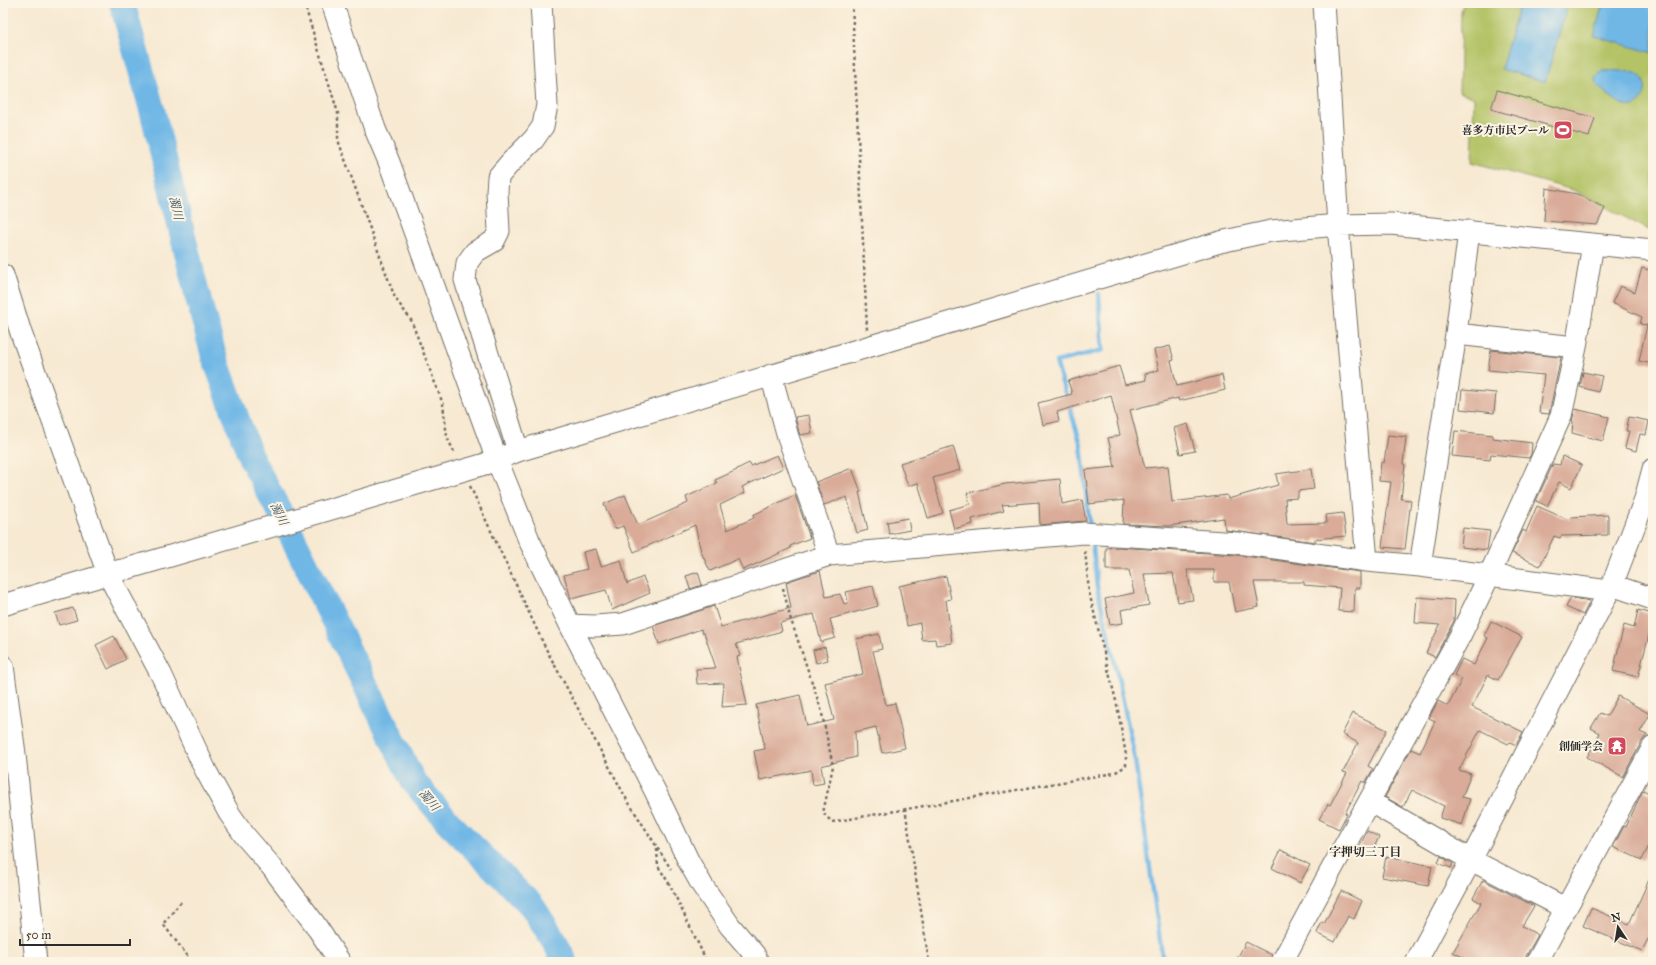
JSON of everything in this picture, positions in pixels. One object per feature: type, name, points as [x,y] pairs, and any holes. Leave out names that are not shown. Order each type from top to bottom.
[{"type":"street","points":[[332,3],[375,129],[389,162],[491,462],[570,625],[652,784],[689,862],[702,885],[730,926],[754,954],[758,962]]},
{"type":"street","points":[[518,451],[466,280],[466,263],[475,252],[494,241],[499,231],[497,192],[498,177],[534,139],[543,126],[547,106],[541,3]]},
{"type":"street","points":[[1324,3],[1338,225],[1367,561]]},
{"type":"street","points":[[3,605],[491,462],[518,451],[1220,242],[1270,231],[1338,225],[1391,224],[1653,250]]},
{"type":"street","points":[[1420,566],[1456,334],[1468,232]]},
{"type":"street","points":[[1282,962],[1460,636],[1489,576],[1561,416],[1576,347],[1593,244]]},
{"type":"street","points":[[3,275],[21,333],[117,572],[206,771],[229,813],[245,836],[276,872],[314,922],[340,962]]},
{"type":"street","points":[[1456,334],[1576,347]]},
{"type":"street","points":[[771,375],[788,437],[829,555]]},
{"type":"street","points":[[1416,962],[1471,860],[1611,588],[1645,498],[1653,469]]},
{"type":"street","points":[[570,625],[595,626],[623,624],[829,555],[1084,533],[1238,543],[1489,576],[1611,588],[1653,598]]},
{"type":"street","points":[[3,666],[9,755],[36,962]]},
{"type":"street","points":[[1537,962],[1653,747]]},
{"type":"street","points":[[1369,801],[1471,860],[1565,908]]},
{"type":"path","points":[[852,3],[868,346]]},
{"type":"path","points":[[780,572],[790,617],[821,709],[833,766],[823,813],[832,822],[905,808],[1114,773],[1126,766],[1126,755],[1117,705],[1089,592],[1084,533]]},
{"type":"path","points":[[905,808],[929,962]]},
{"type":"path","points":[[657,847],[658,866],[670,885],[707,962]]},
{"type":"path","points":[[181,902],[164,924],[192,962]]},
{"type":"green space","name":"喜多方市民プール","points":[[1463,3],[1653,3],[1653,232],[1573,190],[1472,162],[1474,98],[1459,92],[1461,13]]},
{"type":"water","points":[[1520,3],[1568,3],[1545,82],[1501,69]]},
{"type":"water","points":[[1603,3],[1653,3],[1653,53],[1594,36]]},
{"type":"water","points":[[1601,71],[1628,71],[1639,75],[1645,86],[1645,93],[1642,99],[1638,104],[1633,106],[1626,106],[1618,102],[1597,85],[1595,78]]},
{"type":"building","points":[[1497,90],[1595,118],[1589,137],[1491,109]]},
{"type":"building","points":[[1546,188],[1577,194],[1605,208],[1597,225],[1544,221]]},
{"type":"building","points":[[1642,268],[1653,271],[1653,364],[1639,361],[1647,325],[1640,324],[1642,317],[1612,303],[1620,286],[1635,292]]},
{"type":"building","points":[[1170,346],[1174,360],[1171,361],[1177,386],[1222,375],[1225,390],[1179,401],[1178,398],[1130,410],[1145,468],[1168,466],[1172,502],[1227,495],[1228,499],[1278,485],[1276,474],[1311,469],[1314,489],[1298,491],[1298,498],[1285,499],[1287,524],[1327,523],[1326,515],[1343,513],[1346,536],[1315,539],[1315,542],[1225,530],[1224,518],[1169,526],[1123,524],[1124,500],[1089,504],[1085,470],[1115,467],[1108,438],[1120,435],[1111,395],[1057,412],[1059,421],[1043,425],[1038,403],[1072,394],[1068,381],[1119,366],[1125,385],[1146,380],[1145,374],[1159,370],[1154,350]]},
{"type":"building","points":[[1491,350],[1561,357],[1549,414],[1539,413],[1544,375],[1488,370]]},
{"type":"building","points":[[1583,372],[1602,376],[1598,392],[1580,387]]},
{"type":"building","points":[[1462,390],[1496,393],[1494,413],[1460,409]]},
{"type":"building","points":[[1575,409],[1609,417],[1603,441],[1572,433],[1572,421]]},
{"type":"building","points":[[809,415],[812,433],[800,435],[795,417]]},
{"type":"building","points":[[1629,417],[1649,421],[1646,435],[1640,434],[1636,451],[1625,448],[1629,431],[1626,431]]},
{"type":"building","points":[[1188,424],[1195,451],[1180,454],[1174,428]]},
{"type":"building","points":[[1455,431],[1493,435],[1493,438],[1532,443],[1531,454],[1529,458],[1491,454],[1490,460],[1452,456]]},
{"type":"building","points":[[1388,435],[1406,437],[1403,464],[1405,465],[1401,499],[1411,500],[1405,549],[1382,547],[1391,482],[1379,481],[1381,462],[1384,463]]},
{"type":"building","points":[[953,446],[960,470],[933,478],[943,513],[928,518],[918,483],[908,486],[900,463]]},
{"type":"building","points":[[777,455],[783,468],[742,487],[745,493],[720,505],[727,530],[754,518],[753,515],[795,495],[810,538],[790,546],[791,548],[743,570],[738,559],[710,571],[701,552],[695,525],[634,552],[623,526],[615,529],[604,504],[625,495],[638,525],[688,503],[686,497],[717,483],[715,480],[749,463],[751,466]]},
{"type":"building","points":[[1562,456],[1582,465],[1571,488],[1559,482],[1547,506],[1536,501],[1553,464],[1560,465]]},
{"type":"building","points":[[852,468],[861,492],[859,492],[868,530],[857,533],[847,497],[824,505],[816,482]]},
{"type":"building","points":[[1060,479],[1062,504],[1082,500],[1086,521],[1040,525],[1039,502],[1002,505],[1004,511],[972,519],[973,524],[954,529],[949,510],[970,504],[967,493],[1005,484]]},
{"type":"building","points":[[1537,506],[1569,520],[1571,517],[1608,515],[1608,535],[1561,536],[1560,538],[1554,536],[1540,566],[1512,553],[1523,530],[1526,532]]},
{"type":"building","points":[[908,518],[910,530],[889,534],[887,522]]},
{"type":"building","points":[[1463,528],[1490,531],[1487,550],[1461,547]]},
{"type":"building","points":[[1119,547],[1237,555],[1360,572],[1360,588],[1355,588],[1354,612],[1338,611],[1340,588],[1304,585],[1304,582],[1254,582],[1259,607],[1235,612],[1229,582],[1214,582],[1214,570],[1187,570],[1193,600],[1178,602],[1173,573],[1144,574],[1149,605],[1121,610],[1123,623],[1110,625],[1105,599],[1134,593],[1129,570],[1106,570],[1106,548]]},
{"type":"building","points":[[596,549],[601,566],[621,560],[627,584],[643,577],[650,593],[612,610],[606,590],[571,599],[564,575],[587,569],[583,552]]},
{"type":"building","points":[[820,571],[826,597],[840,594],[844,604],[848,603],[846,592],[873,586],[878,606],[830,619],[835,638],[821,642],[814,614],[780,623],[782,631],[736,644],[740,656],[737,657],[747,705],[722,707],[724,683],[697,684],[696,669],[716,668],[704,633],[702,633],[701,629],[659,644],[653,626],[714,606],[721,627],[791,608],[786,582]]},
{"type":"building","points":[[698,572],[702,585],[690,589],[686,576]]},
{"type":"building","points":[[946,576],[951,599],[946,600],[952,643],[936,645],[935,639],[922,640],[920,623],[907,626],[899,586]]},
{"type":"building","points":[[1417,597],[1455,600],[1454,621],[1435,657],[1426,653],[1440,625],[1415,623]]},
{"type":"building","points":[[1571,598],[1590,601],[1583,615],[1566,607]]},
{"type":"building","points":[[73,608],[77,620],[59,625],[55,613]]},
{"type":"building","points":[[1638,610],[1653,614],[1653,619],[1638,677],[1613,671],[1624,625],[1634,628]]},
{"type":"building","points":[[1491,621],[1522,637],[1498,680],[1488,675],[1472,707],[1523,732],[1516,745],[1510,742],[1508,744],[1480,730],[1459,770],[1471,774],[1462,797],[1470,799],[1462,825],[1440,818],[1444,806],[1412,790],[1403,807],[1385,797],[1411,749],[1420,753],[1435,721],[1429,718],[1438,701],[1448,706],[1462,679],[1454,675],[1462,659],[1474,665],[1488,638],[1484,636]]},
{"type":"building","points":[[879,634],[882,649],[873,651],[886,705],[895,703],[905,748],[882,753],[876,727],[855,732],[856,757],[821,766],[824,783],[813,785],[811,770],[760,780],[754,751],[765,749],[756,705],[800,695],[807,726],[834,720],[825,683],[863,674],[856,639]]},
{"type":"building","points":[[114,636],[126,659],[108,669],[96,645]]},
{"type":"building","points":[[825,647],[828,660],[816,663],[813,650]]},
{"type":"building","name":"創価学会","points":[[1618,696],[1650,714],[1640,732],[1647,735],[1642,741],[1623,777],[1587,757],[1600,733],[1591,728],[1600,713],[1607,716]]},
{"type":"building","points":[[1353,713],[1387,730],[1368,766],[1373,769],[1365,783],[1362,781],[1345,813],[1347,814],[1339,829],[1319,819],[1328,804],[1330,805],[1347,773],[1343,772],[1358,743],[1342,734]]},
{"type":"building","points":[[1643,790],[1653,795],[1653,837],[1642,860],[1613,847],[1624,826],[1626,827]]},
{"type":"building","points":[[1367,831],[1379,837],[1371,854],[1359,848]]},
{"type":"building","points":[[1281,850],[1310,865],[1300,883],[1272,868]]},
{"type":"building","points":[[1441,856],[1453,864],[1451,868],[1438,863]]},
{"type":"building","points":[[1386,857],[1432,866],[1428,886],[1382,877]]},
{"type":"building","points":[[1653,871],[1653,941],[1648,939],[1642,951],[1583,926],[1591,908],[1629,924]]},
{"type":"building","points":[[1483,880],[1534,906],[1522,926],[1538,935],[1526,956],[1525,962],[1472,962],[1453,952],[1481,903],[1473,898]]},
{"type":"building","points":[[1341,891],[1362,901],[1354,919],[1348,916],[1335,942],[1317,933],[1322,922],[1324,924]]},
{"type":"building","points":[[1246,942],[1272,955],[1270,962],[1235,962]]},
{"type":"waterway","name":"濁川","points":[[122,3],[153,113],[197,294],[214,356],[251,458],[284,520],[413,781],[449,823],[532,906],[555,942],[565,962]]},
{"type":"waterway","points":[[1090,528],[1081,445],[1056,362],[1103,350],[1099,294]]},
{"type":"waterway","points":[[1092,539],[1097,587],[1120,686],[1135,760],[1163,962]]},
{"type":"place","name":"喜多方市民プール","points":[[1563,130]]},
{"type":"place","name":"創価学会","points":[[1617,746]]},
{"type":"district","name":"字押切三丁目","points":[[1365,852]]}]
